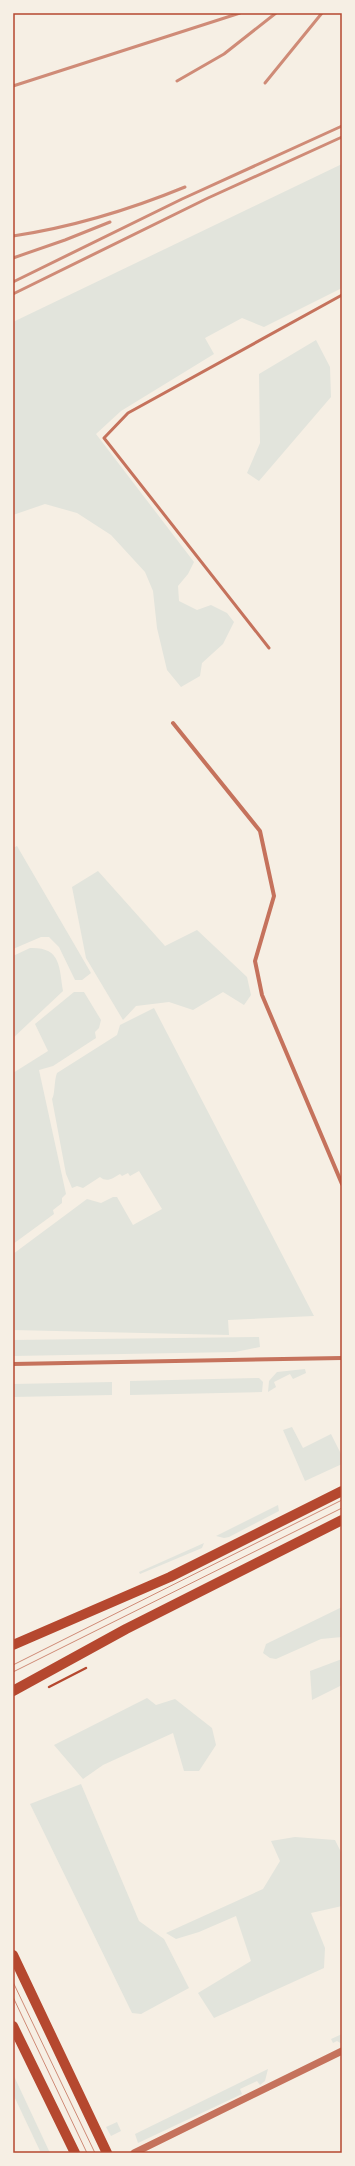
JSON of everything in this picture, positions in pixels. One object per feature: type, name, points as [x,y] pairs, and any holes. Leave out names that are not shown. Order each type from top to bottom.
[{"type":"main road","points":[[13,1645],[170,1576],[342,1491]]},
{"type":"main road","points":[[13,1690],[126,1629],[342,1520]]},
{"type":"main road","points":[[13,1955],[107,2153]]},
{"type":"main road","points":[[13,2026],[75,2153]]},
{"type":"street","points":[[173,722],[260,831],[274,896],[255,961],[262,996],[342,1184]]},
{"type":"street","points":[[13,1364],[342,1358]]},
{"type":"street","points":[[134,2153],[342,2051]]},
{"type":"lane","points":[[269,648],[104,438],[128,413],[342,295]]},
{"type":"path","points":[[49,1687],[86,1668]]},
{"type":"shaded area","points":[[342,164],[342,288],[264,327],[242,318],[205,338],[214,354],[121,411],[96,434],[194,562],[188,574],[178,586],[179,601],[197,610],[211,605],[227,613],[234,622],[223,644],[202,663],[200,676],[181,687],[167,670],[157,628],[153,591],[145,572],[111,535],[77,513],[45,504],[13,515],[13,322]]},
{"type":"shaded area","points":[[316,340],[330,367],[331,397],[259,481],[247,473],[260,443],[259,374]]},
{"type":"shaded area","points":[[17,846],[91,973],[82,980],[75,980],[59,947],[49,937],[41,937],[13,949],[13,848]]},
{"type":"shaded area","points":[[98,871],[165,946],[197,930],[247,977],[251,995],[244,1005],[223,992],[193,1010],[169,1002],[136,1006],[123,1020],[86,958],[72,887]]},
{"type":"shaded area","points":[[30,948],[48,951],[57,960],[61,974],[63,991],[13,1038],[13,956]]},
{"type":"shaded area","points":[[74,992],[84,992],[101,1020],[99,1028],[95,1032],[96,1038],[53,1066],[39,1070],[66,1194],[62,1198],[62,1203],[53,1210],[54,1214],[13,1244],[13,1073],[48,1051],[35,1024]]},
{"type":"shaded area","points":[[154,1008],[314,1316],[228,1320],[229,1335],[13,1330],[13,1254],[87,1199],[101,1203],[113,1197],[117,1197],[133,1225],[162,1209],[139,1171],[130,1176],[128,1173],[122,1176],[120,1174],[108,1180],[100,1177],[83,1188],[77,1186],[72,1188],[66,1174],[52,1099],[57,1073],[117,1035],[120,1025]]},
{"type":"shaded area","points":[[259,1337],[260,1347],[235,1352],[13,1356],[13,1340]]},
{"type":"shaded area","points":[[305,1369],[306,1373],[293,1379],[290,1374],[274,1382],[276,1387],[268,1392],[269,1381],[277,1372]]},
{"type":"shaded area","points":[[259,1378],[263,1382],[262,1392],[130,1395],[130,1381]]},
{"type":"shaded area","points":[[112,1382],[112,1395],[13,1397],[13,1384]]},
{"type":"shaded area","points":[[292,1427],[303,1448],[331,1434],[342,1456],[342,1464],[305,1481],[283,1430]]},
{"type":"shaded area","points":[[278,1505],[279,1511],[229,1537],[224,1538],[216,1536]]},
{"type":"shaded area","points":[[204,1543],[202,1548],[140,1574],[139,1572]]},
{"type":"shaded area","points":[[342,1607],[342,1637],[321,1639],[276,1659],[270,1658],[263,1653],[266,1644]]},
{"type":"shaded area","points":[[342,1659],[342,1685],[312,1700],[310,1671]]},
{"type":"shaded area","points":[[147,1698],[156,1705],[175,1699],[212,1728],[216,1745],[199,1771],[184,1771],[173,1733],[103,1765],[83,1779],[54,1745]]},
{"type":"shaded area","points":[[81,1784],[139,1921],[164,1939],[189,1988],[141,2014],[132,2013],[30,1804]]},
{"type":"shaded area","points":[[295,1837],[335,1840],[342,1854],[342,1906],[311,1913],[325,1948],[324,1968],[214,2018],[198,1993],[251,1961],[236,1916],[199,1932],[176,1939],[166,1933],[263,1889],[280,1861],[271,1841]]},
{"type":"shaded area","points":[[342,2034],[342,2044],[337,2041],[333,2043],[331,2039]]},
{"type":"shaded area","points":[[268,2069],[265,2081],[260,2085],[257,2081],[240,2089],[242,2094],[138,2143],[135,2134]]},
{"type":"shaded area","points":[[13,2074],[50,2153],[41,2153],[13,2094]]},
{"type":"shaded area","points":[[117,2122],[121,2131],[111,2136],[106,2127]]},
{"type":"tram line","points":[[13,1665],[342,1500]]},
{"type":"tram line","points":[[13,1672],[342,1508]]},
{"type":"tram line","points":[[13,1982],[95,2153]]},
{"type":"tram line","points":[[13,1997],[87,2153]]},
{"type":"railway","points":[[13,86],[240,13]]},
{"type":"railway","points":[[177,81],[224,54],[276,13]]},
{"type":"railway","points":[[265,83],[322,13]]},
{"type":"railway","points":[[13,282],[182,199],[342,126]]},
{"type":"railway","points":[[13,294],[208,198],[342,137]]},
{"type":"railway","points":[[13,236],[79,223],[143,203],[185,187]]},
{"type":"railway","points":[[13,258],[65,240],[110,222]]}]
